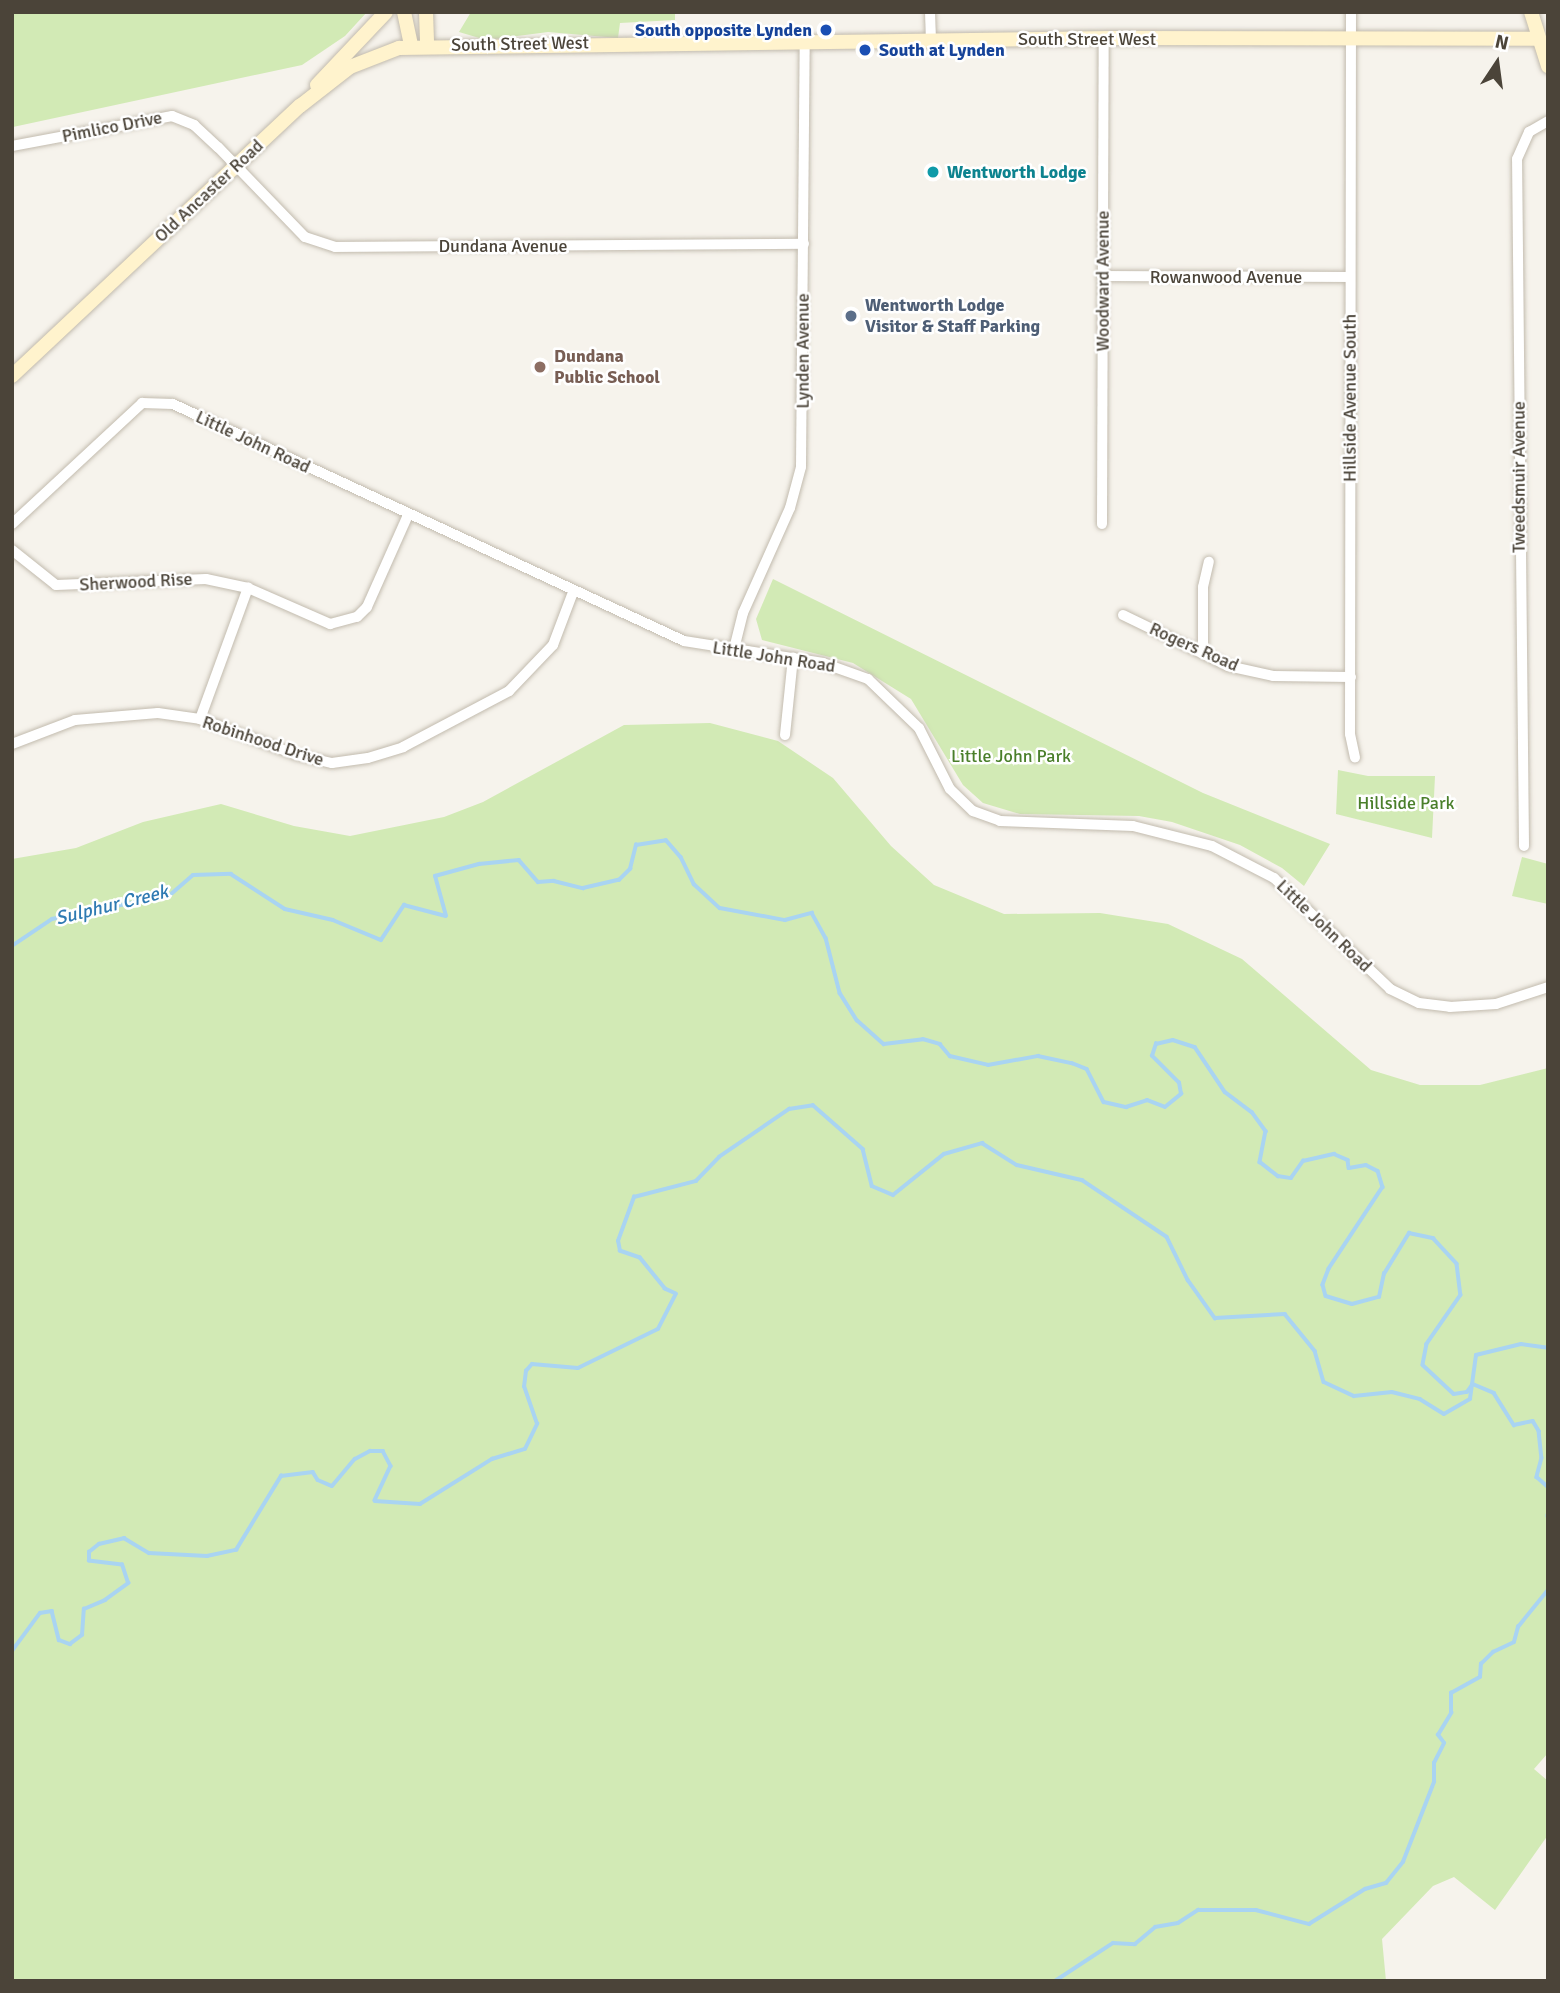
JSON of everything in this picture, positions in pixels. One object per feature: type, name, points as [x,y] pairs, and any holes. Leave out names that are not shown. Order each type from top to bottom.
[{"type":"street","points":[[300,106],[386,12]]},
{"type":"street","points":[[404,12],[411,45]]},
{"type":"street","points":[[426,12],[427,45]]},
{"type":"street","points":[[930,12],[931,40]]},
{"type":"street","name":"Hillside Avenue South","points":[[1351,12],[1350,734],[1355,757]]},
{"type":"street","points":[[1531,12],[1543,40],[1548,66]]},
{"type":"street","name":"South Street West","points":[[427,45],[1104,38],[1543,40]]},
{"type":"street","name":"Woodward Avenue","points":[[1102,524],[1104,38]]},
{"type":"street","name":"Lynden Avenue","points":[[734,649],[743,613],[790,508],[801,467],[805,41]]},
{"type":"street","name":"Old Ancaster Road","points":[[12,376],[300,106],[363,59],[411,45],[427,45]]},
{"type":"street","name":"Pimlico Drive","points":[[12,146],[172,116],[194,125],[235,166]]},
{"type":"street","name":"Tweedsmuir Avenue","points":[[1524,846],[1517,159],[1529,132],[1548,121]]},
{"type":"street","name":"Dundana Avenue","points":[[235,166],[305,237],[335,247],[804,244]]},
{"type":"street","name":"Rowanwood Avenue","points":[[1102,276],[1350,276]]},
{"type":"street","name":"Little John Road","points":[[12,524],[142,403],[159,401],[684,641],[793,657],[848,670],[886,692],[919,728],[950,789],[973,811],[1000,821],[1133,826],[1212,846],[1274,878],[1390,989],[1419,1003],[1450,1007],[1496,1004],[1548,987]]},
{"type":"street","name":"Sherwood Rise","points":[[12,550],[56,585],[166,577],[248,588],[330,624],[357,617],[367,607],[408,515]]},
{"type":"street","points":[[1203,652],[1203,587],[1209,562]]},
{"type":"street","points":[[200,719],[248,588]]},
{"type":"street","name":"Robinhood Drive","points":[[12,744],[75,720],[117,713],[200,719],[297,755],[332,763],[402,747],[509,691],[534,668],[553,645],[573,592]]},
{"type":"street","name":"Rogers Road","points":[[1123,615],[1228,666],[1273,676],[1351,677]]},
{"type":"street","points":[[785,735],[793,657]]},
{"type":"green space","points":[[12,12],[367,12],[345,36],[302,65],[13,127]]},
{"type":"green space","points":[[471,12],[675,12],[675,20],[620,23],[618,38],[548,32],[486,40],[459,32]]},
{"type":"green space","name":"Little John Park","points":[[773,579],[1203,793],[1330,844],[1304,886],[1282,868],[1240,845],[1172,822],[1139,816],[1020,814],[983,803],[963,785],[911,699],[853,663],[762,640],[756,619]]},
{"type":"green space","points":[[710,723],[778,741],[833,778],[891,846],[934,885],[1004,914],[1100,913],[1168,924],[1242,959],[1371,1070],[1420,1085],[1480,1085],[1548,1068],[1548,1753],[1534,1769],[1548,1781],[1548,1835],[1495,1910],[1454,1877],[1433,1886],[1382,1939],[1386,1981],[12,1981],[12,859],[76,848],[143,822],[221,804],[294,826],[350,836],[444,817],[483,802],[624,725]]},
{"type":"green space","name":"Hillside Park","points":[[1338,770],[1368,776],[1435,776],[1432,838],[1336,814]]},
{"type":"green space","points":[[1522,857],[1548,864],[1548,904],[1512,896]]},
{"type":"waterway","name":"Sulphur Creek","points":[[12,946],[52,919],[170,895],[193,875],[231,874],[285,909],[333,920],[381,940],[404,905],[446,916],[435,876],[479,864],[519,860],[538,882],[554,881],[583,888],[619,880],[630,869],[636,845],[666,840],[681,857],[694,884],[720,908],[785,920],[812,913],[826,938],[840,993],[857,1020],[884,1044],[923,1039],[940,1044],[950,1056],[988,1065],[1038,1056],[1072,1063],[1087,1069],[1104,1102],[1126,1107],[1147,1100],[1165,1107],[1181,1094],[1179,1083],[1152,1056],[1156,1044],[1173,1040],[1195,1047],[1225,1092],[1252,1112],[1266,1131],[1260,1162],[1278,1176],[1291,1178],[1303,1161],[1334,1154],[1348,1160],[1349,1168],[1366,1165],[1378,1171],[1383,1187],[1329,1269],[1323,1285],[1326,1296],[1352,1304],[1379,1297],[1384,1274],[1409,1233],[1433,1238],[1457,1264],[1461,1295],[1427,1344],[1423,1365],[1454,1394],[1467,1392],[1472,1385]]},
{"type":"waterway","points":[[12,1651],[40,1613],[52,1611],[59,1640],[70,1644],[82,1635],[84,1609],[105,1600],[128,1583],[122,1565],[89,1561],[89,1552],[99,1544],[124,1538],[149,1553],[207,1556],[236,1550],[281,1476],[313,1472],[318,1480],[332,1486],[355,1459],[370,1451],[383,1451],[391,1466],[375,1501],[420,1504],[492,1459],[525,1449],[537,1424],[524,1387],[526,1371],[532,1364],[578,1368],[658,1329],[676,1294],[665,1289],[640,1258],[620,1251],[618,1241],[634,1197],[696,1181],[719,1157],[789,1109],[813,1105],[863,1149],[872,1186],[893,1195],[944,1154],[982,1143],[1017,1165],[1082,1180],[1167,1237],[1188,1280],[1215,1318],[1285,1314],[1315,1351],[1324,1382],[1354,1396],[1392,1392],[1420,1399],[1444,1414],[1470,1399],[1476,1355],[1521,1344],[1548,1348]]},
{"type":"waterway","points":[[1473,1384],[1494,1393],[1514,1425],[1533,1421],[1539,1431],[1542,1458],[1537,1477],[1548,1487]]},
{"type":"waterway","points":[[1055,1981],[1113,1943],[1135,1944],[1155,1927],[1178,1923],[1198,1910],[1256,1910],[1309,1924],[1365,1889],[1386,1883],[1403,1862],[1434,1782],[1434,1763],[1444,1743],[1438,1735],[1451,1713],[1451,1693],[1480,1677],[1481,1664],[1493,1652],[1514,1642],[1518,1627],[1548,1590]]},
{"type":"place","name":"South opposite Lynden","points":[[826,30]]},
{"type":"place","name":"South at Lynden","points":[[865,50]]},
{"type":"place","name":"Wentworth Lodge","points":[[933,172]]},
{"type":"place","name":"Wentworth Lodge Visitor & Staff Parking","points":[[851,316]]},
{"type":"place","name":"Dundana Public School","points":[[540,367]]}]
